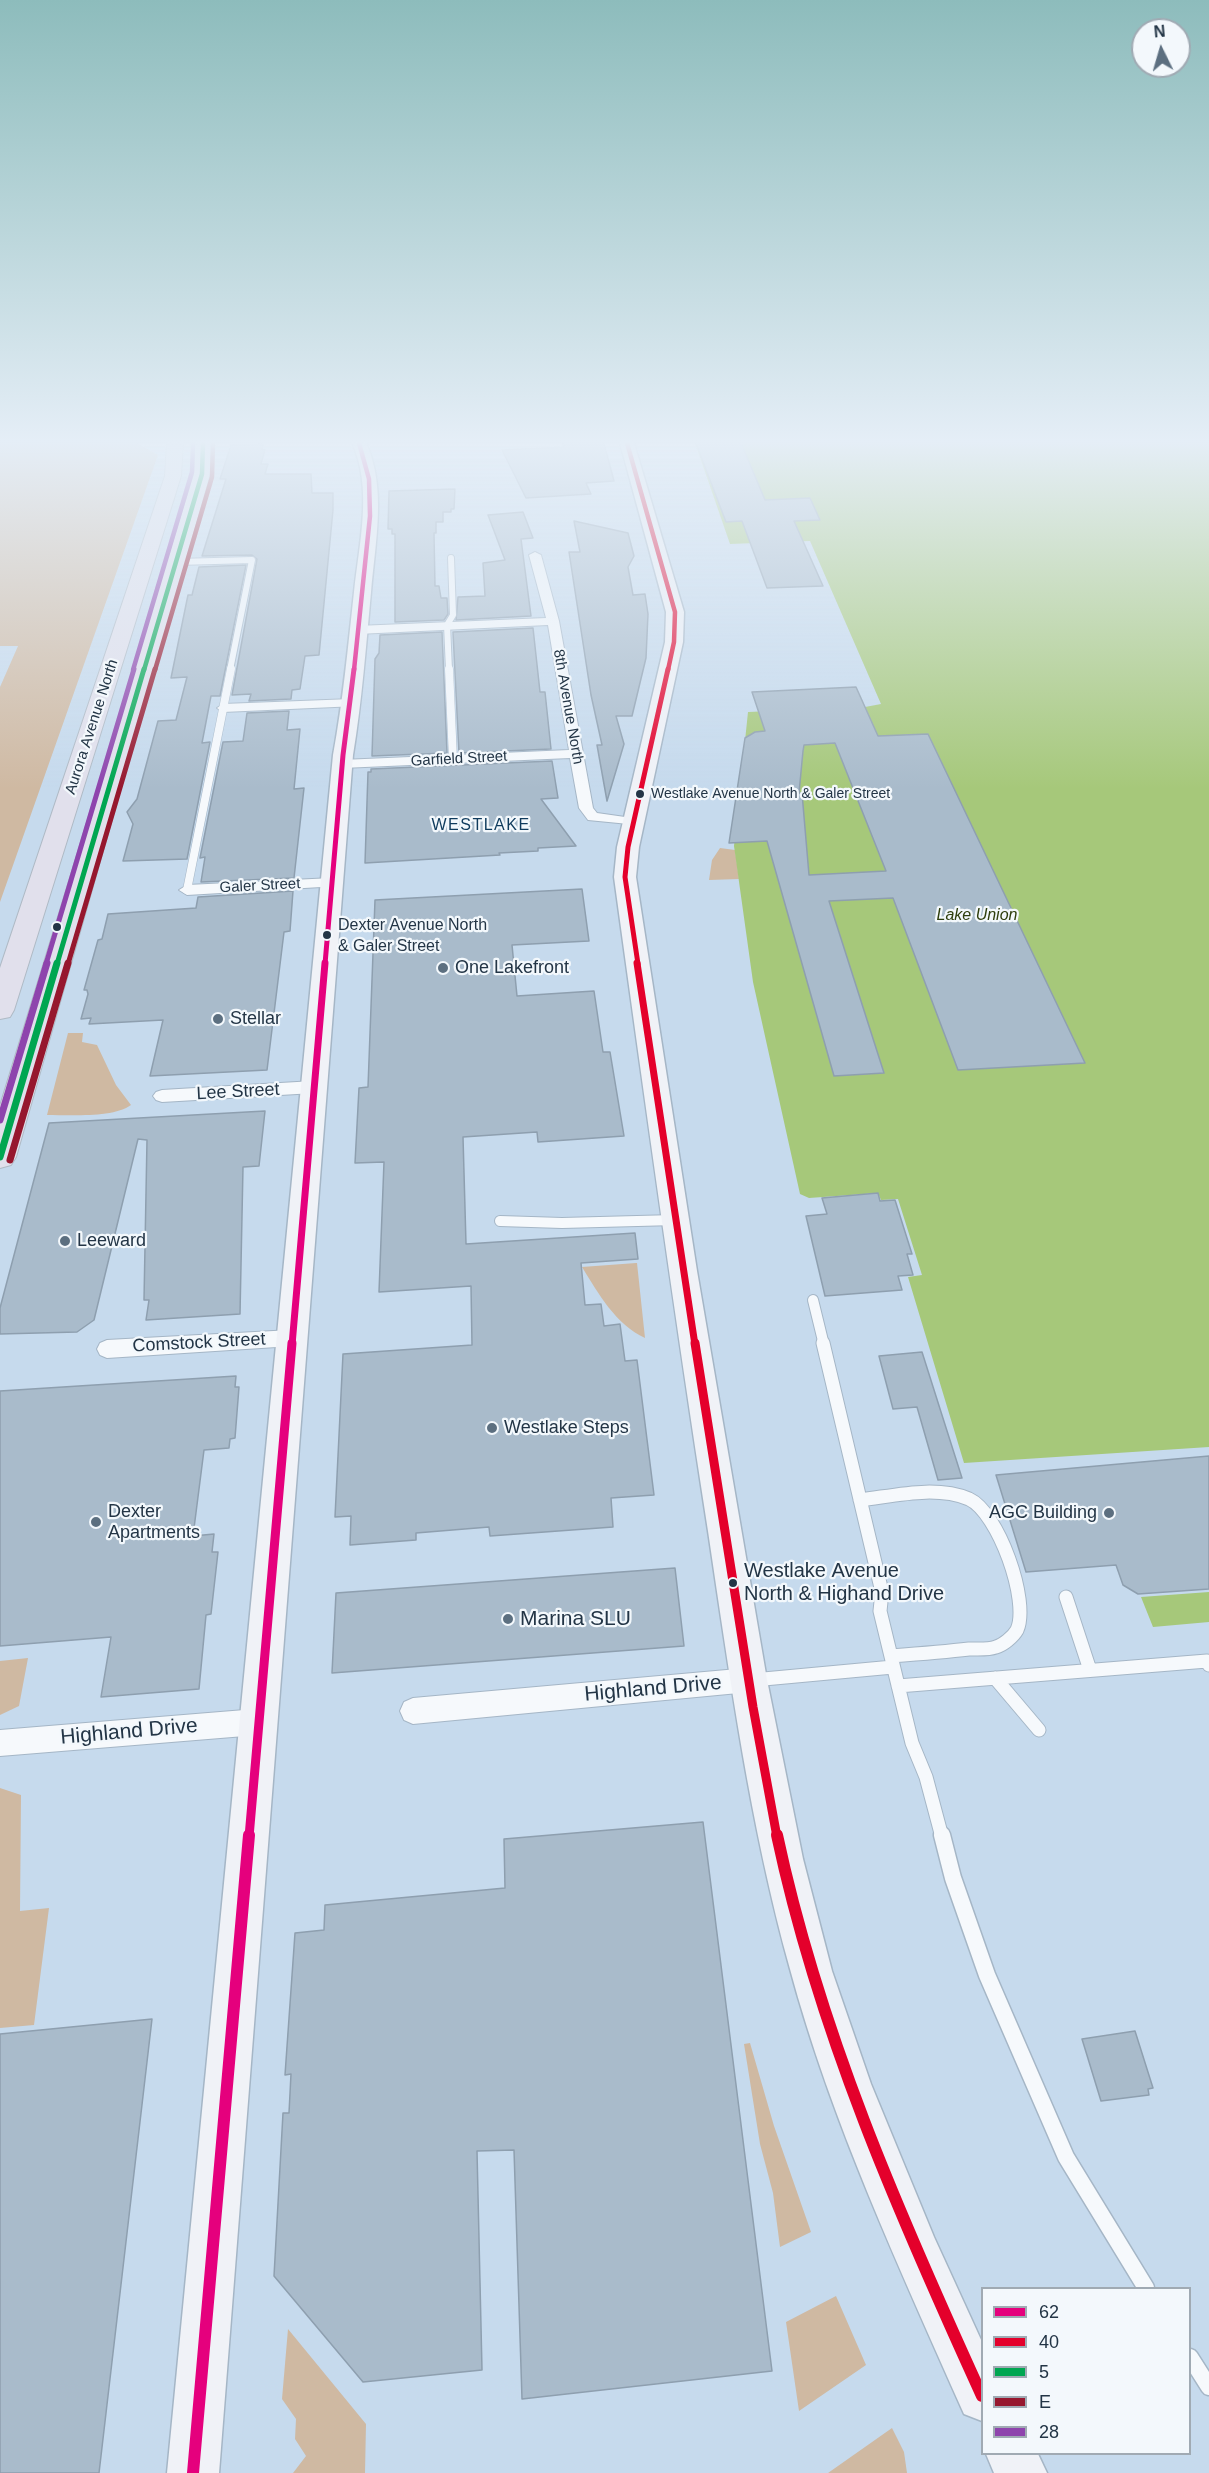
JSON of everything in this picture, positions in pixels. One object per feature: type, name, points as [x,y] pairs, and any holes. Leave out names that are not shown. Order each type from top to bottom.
[{"type":"highway","name":"Aurora Avenue North","points":[[0,1010],[146,558]]},
{"type":"highway","name":"Aurora Avenue North","points":[[0,1156],[178,558]]},
{"type":"main road","points":[[193,2473],[342,764],[352,703],[365,558]]},
{"type":"main road","points":[[660,558],[675,612],[674,642],[634,822],[626,877],[675,1220],[749,1680],[783,1859],[811,1971],[853,2094],[922,2263],[981,2394]]},
{"type":"main road","points":[[1012,2455],[1021,2473]]},
{"type":"street","name":"8th Avenue North","points":[[536,558],[553,621],[586,808],[593,817],[634,822]]},
{"type":"street","points":[[357,630],[553,621]]},
{"type":"street","points":[[223,708],[352,703]]},
{"type":"street","name":"Garfield Street","points":[[342,764],[576,754]]},
{"type":"street","name":"Galer Street","points":[[187,890],[333,883]]},
{"type":"street","name":"Lee Street","points":[[162,1096],[314,1088]]},
{"type":"street","name":"Comstock Street","points":[[107,1348],[292,1338]]},
{"type":"street","name":"Highland Drive","points":[[413,1711],[749,1680]]},
{"type":"street","name":"Highland Drive","points":[[0,1743],[258,1722]]},
{"type":"lane","points":[[451,558],[453,615],[447,625],[453,759]]},
{"type":"lane","points":[[177,562],[252,560],[187,890]]},
{"type":"lane","points":[[500,1221],[562,1223],[675,1220]]},
{"type":"lane","points":[[813,1300],[882,1592],[880,1611],[898,1686],[912,1743],[926,1777],[953,1878],[987,1975],[1066,2157],[1145,2287]]},
{"type":"lane","name":"Highland Drive","points":[[749,1680],[996,1647],[1008,1640],[1017,1630],[1020,1617],[1019,1602],[995,1525],[990,1514],[977,1502],[960,1494],[949,1493],[860,1500]]},
{"type":"lane","points":[[1066,1598],[1090,1670]]},
{"type":"lane","points":[[898,1686],[1208,1661],[1209,1665]]},
{"type":"lane","points":[[995,1678],[1039,1730]]},
{"type":"lane","points":[[1191,2358],[1209,2387]]},
{"type":"shaded area","points":[[0,558],[121,558],[0,902],[0,687],[18,646],[0,646]]},
{"type":"shaded area","points":[[720,848],[735,850],[739,879],[709,880],[712,860]]},
{"type":"shaded area","points":[[68,1033],[83,1033],[82,1042],[97,1045],[116,1085],[131,1105],[103,1114],[47,1115]]},
{"type":"shaded area","points":[[637,1263],[645,1338],[617,1317],[582,1267]]},
{"type":"shaded area","points":[[28,1658],[19,1706],[0,1715],[0,1661]]},
{"type":"shaded area","points":[[0,1788],[21,1795],[20,1911],[49,1908],[34,2025],[0,2028]]},
{"type":"shaded area","points":[[750,2043],[774,2126],[811,2232],[780,2247],[773,2193],[760,2144],[744,2044]]},
{"type":"shaded area","points":[[836,2296],[866,2365],[799,2411],[786,2322]]},
{"type":"shaded area","points":[[288,2329],[366,2424],[365,2473],[293,2473],[306,2456],[295,2439],[296,2419],[282,2399]]},
{"type":"shaded area","points":[[892,2428],[904,2452],[907,2473],[828,2473]]},
{"type":"water","name":"Lake Union","points":[[818,558],[1209,558],[1209,1447],[964,1463],[908,1277],[922,1275],[898,1199],[881,1200],[878,1193],[809,1198],[800,1194],[753,982],[734,846],[748,712],[865,707],[881,704]]},
{"type":"water","points":[[1209,1592],[1209,1622],[1153,1627],[1141,1597]]},
{"type":"building","points":[[328,558],[319,655],[305,656],[300,689],[292,690],[291,699],[249,701],[251,694],[232,695],[257,559]]},
{"type":"building","points":[[395,558],[434,558],[435,586],[439,586],[441,598],[447,598],[448,614],[444,620],[395,622]]},
{"type":"building","points":[[524,558],[531,616],[456,620],[458,597],[485,596],[483,563]]},
{"type":"building","points":[[570,558],[633,558],[628,567],[633,595],[645,594],[648,614],[646,658],[632,716],[616,716],[624,744],[607,801],[597,745],[602,745],[591,695]]},
{"type":"building","points":[[756,558],[811,558],[823,586],[767,588]]},
{"type":"building","points":[[246,565],[220,696],[211,696],[202,743],[210,742],[187,859],[123,861],[133,824],[127,812],[137,799],[158,721],[176,720],[187,677],[171,678],[188,595],[192,595],[199,567]]},
{"type":"building","points":[[533,628],[540,692],[545,692],[551,749],[459,753],[453,632]]},
{"type":"building","points":[[442,632],[447,753],[372,756],[375,659],[379,653],[380,635]]},
{"type":"building","points":[[856,687],[878,736],[928,734],[1085,1063],[958,1070],[893,898],[829,901],[884,1073],[834,1076],[767,841],[729,843],[745,738],[755,732],[765,731],[752,692]],"holes":[[[835,743],[886,871],[809,875],[802,793],[799,793],[804,745]]]},
{"type":"building","points":[[289,711],[287,730],[300,729],[294,789],[304,788],[294,878],[201,882],[205,857],[200,858],[223,742],[243,741],[247,713]]},
{"type":"building","points":[[552,761],[558,798],[541,799],[576,846],[538,848],[538,851],[499,853],[500,855],[365,863],[368,772],[371,772],[371,769]]},
{"type":"building","points":[[582,889],[589,941],[512,945],[517,996],[594,991],[603,1052],[610,1052],[624,1136],[538,1142],[537,1132],[463,1137],[466,1244],[635,1233],[638,1259],[581,1263],[585,1305],[601,1304],[604,1326],[620,1324],[625,1361],[637,1360],[654,1495],[611,1498],[613,1527],[490,1536],[489,1527],[416,1533],[416,1540],[350,1545],[351,1516],[335,1517],[343,1354],[472,1345],[471,1286],[379,1292],[384,1162],[355,1163],[359,1088],[368,1087],[375,900]]},
{"type":"building","points":[[293,891],[290,931],[284,932],[267,1070],[150,1076],[163,1020],[89,1024],[91,1018],[81,1019],[88,994],[87,990],[84,990],[98,940],[102,939],[108,914],[196,908],[198,897]]},
{"type":"building","name":"Leeward","points":[[265,1111],[259,1166],[243,1167],[240,1314],[146,1320],[149,1300],[144,1300],[147,1140],[138,1139],[94,1320],[77,1332],[0,1334],[0,1308],[49,1123]]},
{"type":"building","points":[[878,1193],[880,1201],[895,1200],[912,1254],[907,1254],[913,1275],[898,1276],[902,1290],[825,1296],[806,1216],[827,1214],[822,1198]]},
{"type":"building","points":[[922,1352],[962,1478],[938,1480],[917,1407],[893,1409],[879,1356]]},
{"type":"building","name":"Dexter Apartments","points":[[236,1376],[235,1387],[239,1387],[235,1438],[230,1439],[229,1448],[204,1450],[193,1536],[214,1534],[212,1552],[218,1552],[211,1614],[206,1615],[199,1689],[101,1697],[111,1637],[0,1646],[0,1391]]},
{"type":"building","name":"AGC Building","points":[[1209,1456],[1209,1589],[1138,1594],[1123,1585],[1116,1565],[1026,1572],[996,1475]]},
{"type":"building","name":"Marina SLU","points":[[675,1568],[684,1646],[332,1673],[336,1593]]},
{"type":"building","points":[[703,1822],[772,2371],[522,2399],[514,2150],[477,2151],[482,2370],[363,2382],[274,2276],[283,2113],[289,2113],[291,2074],[285,2075],[295,1933],[324,1930],[325,1905],[505,1888],[504,1839]]},
{"type":"building","points":[[152,2019],[99,2473],[0,2473],[0,2034]]},
{"type":"building","points":[[1135,2031],[1153,2088],[1148,2089],[1149,2095],[1101,2101],[1082,2039]]},
{"type":"transit line","name":"28","points":[[0,1120],[166,558]]},
{"type":"transit line","name":"5","points":[[0,1157],[177,558]]},
{"type":"transit line","name":"E","points":[[10,1160],[188,558]]},
{"type":"transit line","name":"62","points":[[193,2473],[343,755],[366,558]]},
{"type":"transit line","name":"40","points":[[660,558],[675,612],[674,642],[628,847],[625,877],[687,1296],[762,1761],[797,1920],[828,2026],[889,2187],[981,2394]]},
{"type":"place","name":"Westlake Avenue North & Galer Street","points":[[640,794]]},
{"type":"place","name":"Dexter Avenue North & Galer Street","points":[[327,935]]},
{"type":"place","name":"One Lakefront","points":[[443,968]]},
{"type":"place","name":"Stellar","points":[[218,1019]]},
{"type":"place","name":"Leeward","points":[[65,1241]]},
{"type":"place","name":"Westlake Steps","points":[[492,1428]]},
{"type":"place","name":"AGC Building","points":[[1109,1513]]},
{"type":"place","name":"Dexter Apartments","points":[[96,1522]]},
{"type":"place","name":"Westlake Avenue North & Highand Drive","points":[[733,1583]]},
{"type":"place","name":"Marina SLU","points":[[508,1619]]},
{"type":"district","name":"WESTLAKE","points":[[481,826]]}]
